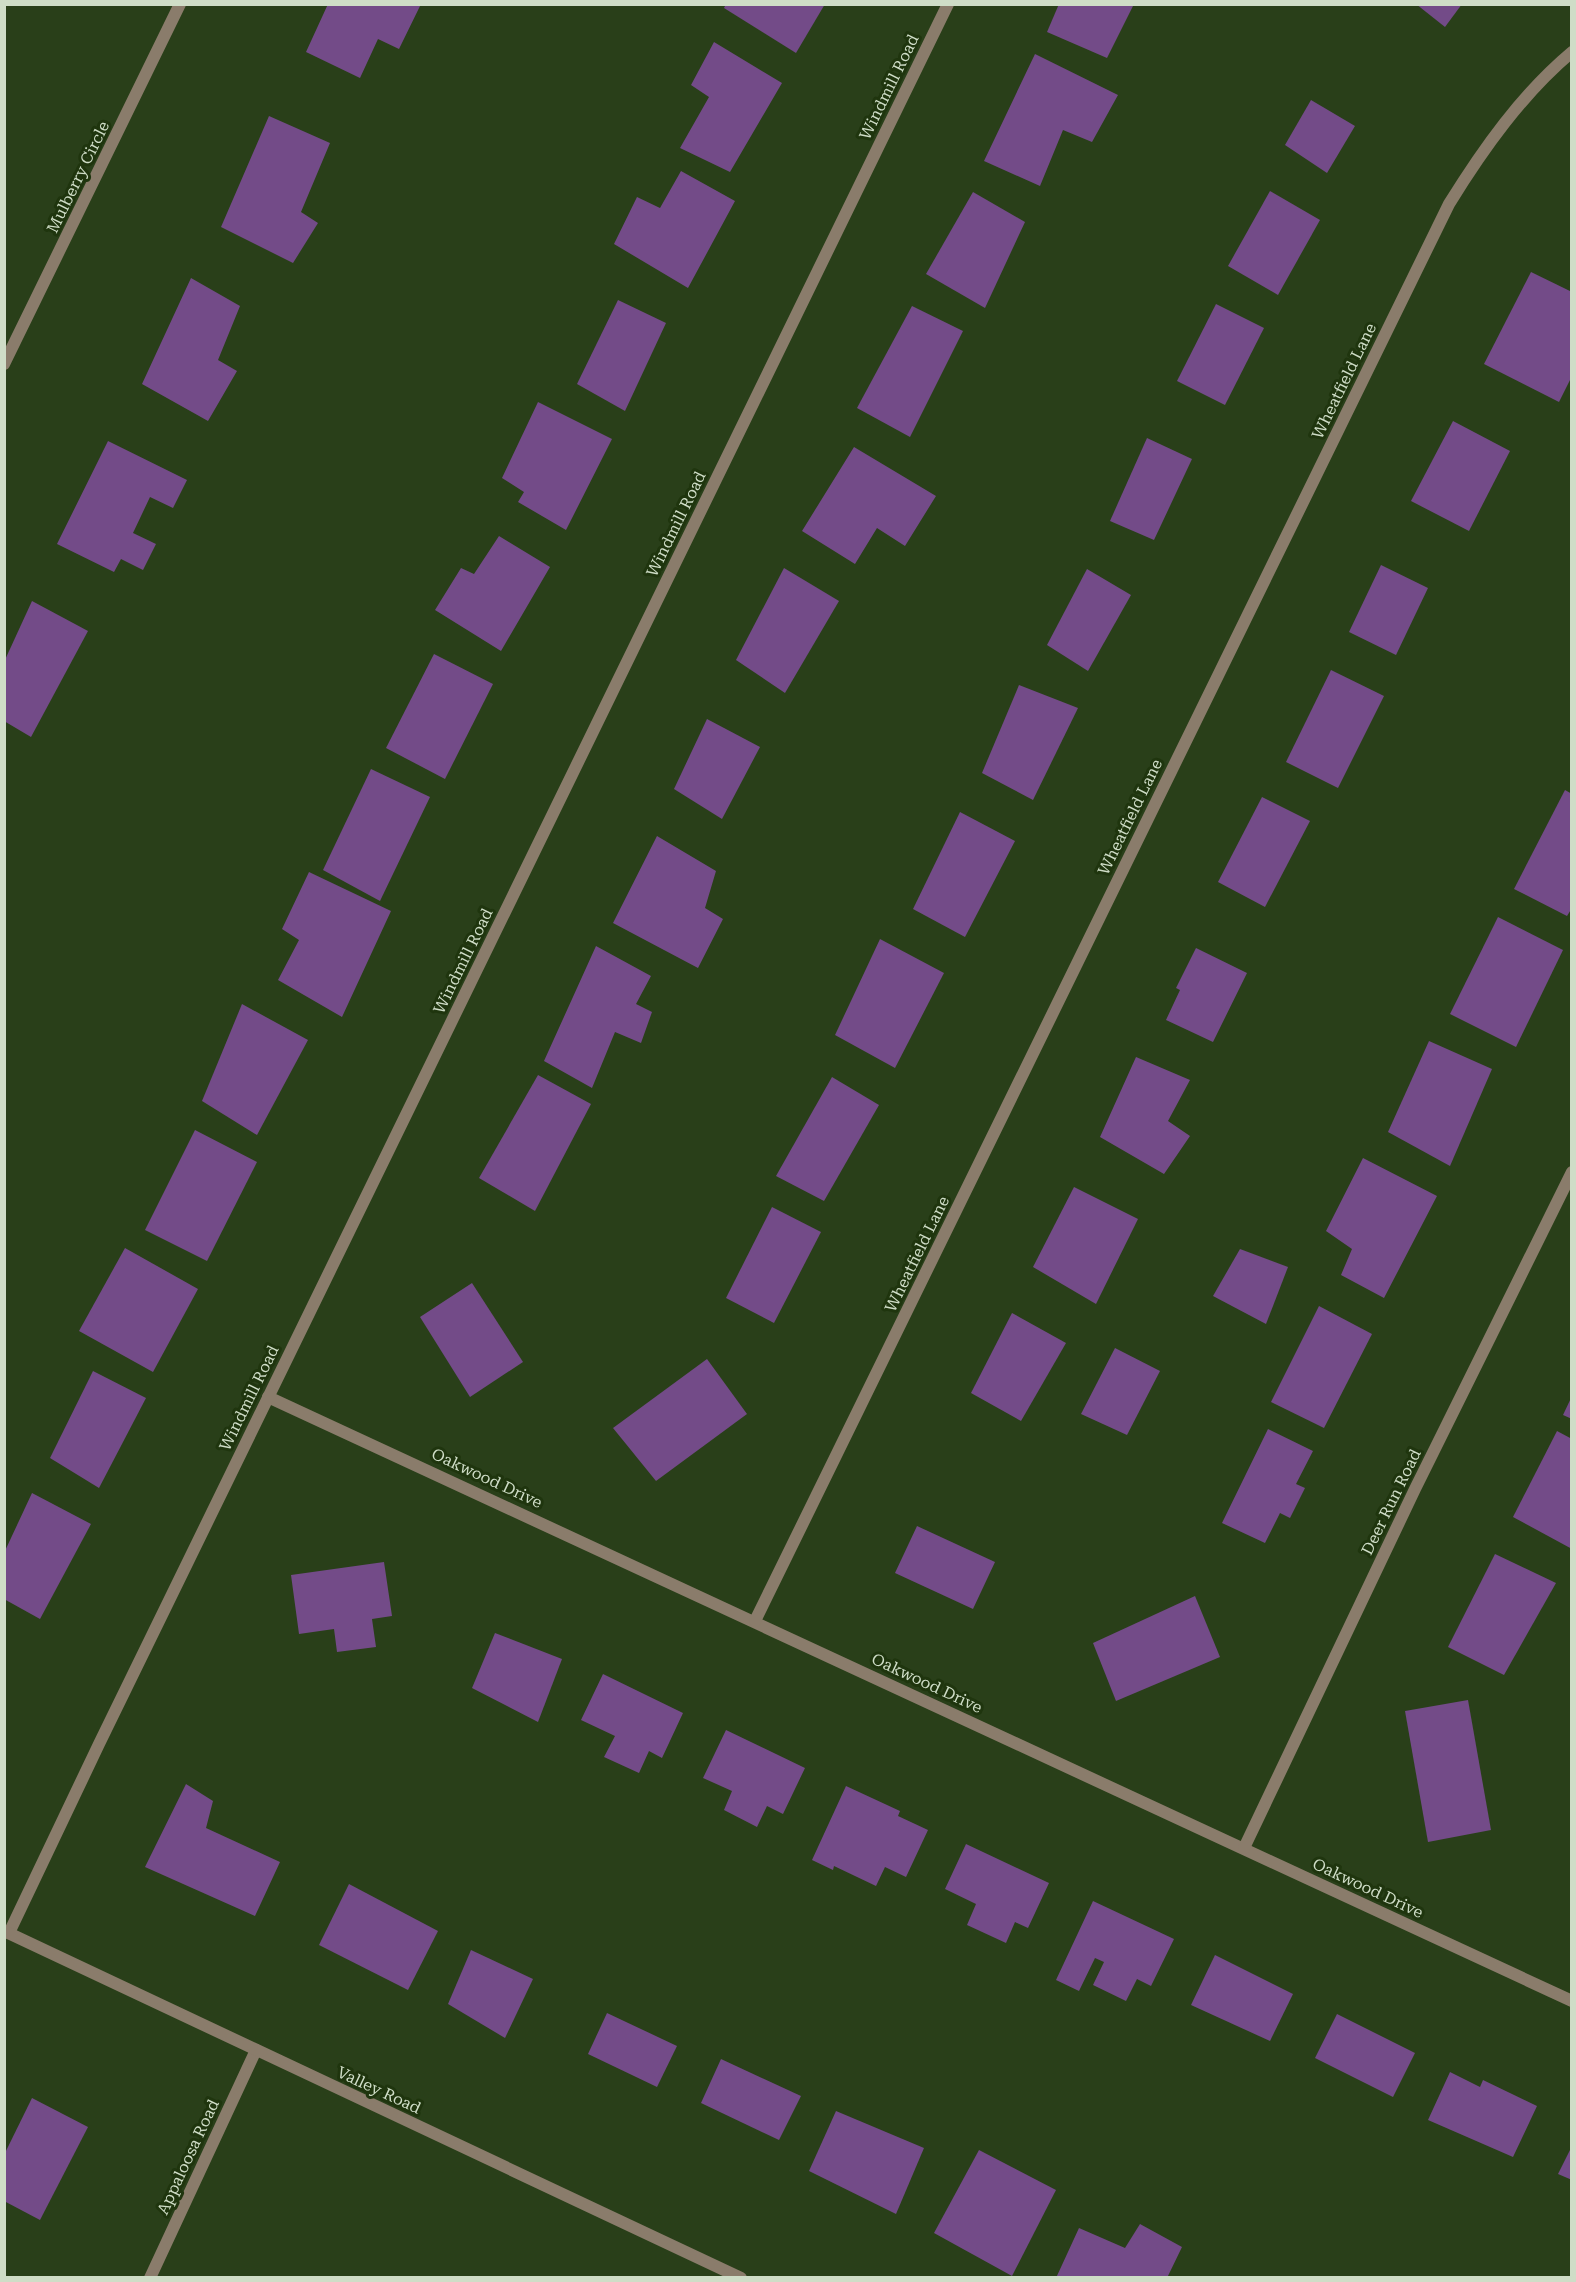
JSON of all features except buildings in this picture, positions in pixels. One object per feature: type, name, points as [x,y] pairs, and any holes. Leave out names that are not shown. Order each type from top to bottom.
[{"type":"street","name":"Mulberry Circle","points":[[4,364],[180,4]]},
{"type":"street","name":"Windmill Road","points":[[7,1932],[948,4]]},
{"type":"street","name":"Wheatfield Lane","points":[[755,1621],[1449,204],[1473,166],[1526,97],[1572,52]]},
{"type":"street","name":"Deer Run Road","points":[[1244,1848],[1410,1499],[1572,1172]]},
{"type":"street","name":"Oakwood Drive","points":[[268,1397],[1572,2001]]},
{"type":"street","name":"Valley Road","points":[[7,1932],[741,2277]]},
{"type":"street","name":"Appaloosa Road","points":[[150,2277],[256,2050]]}]
